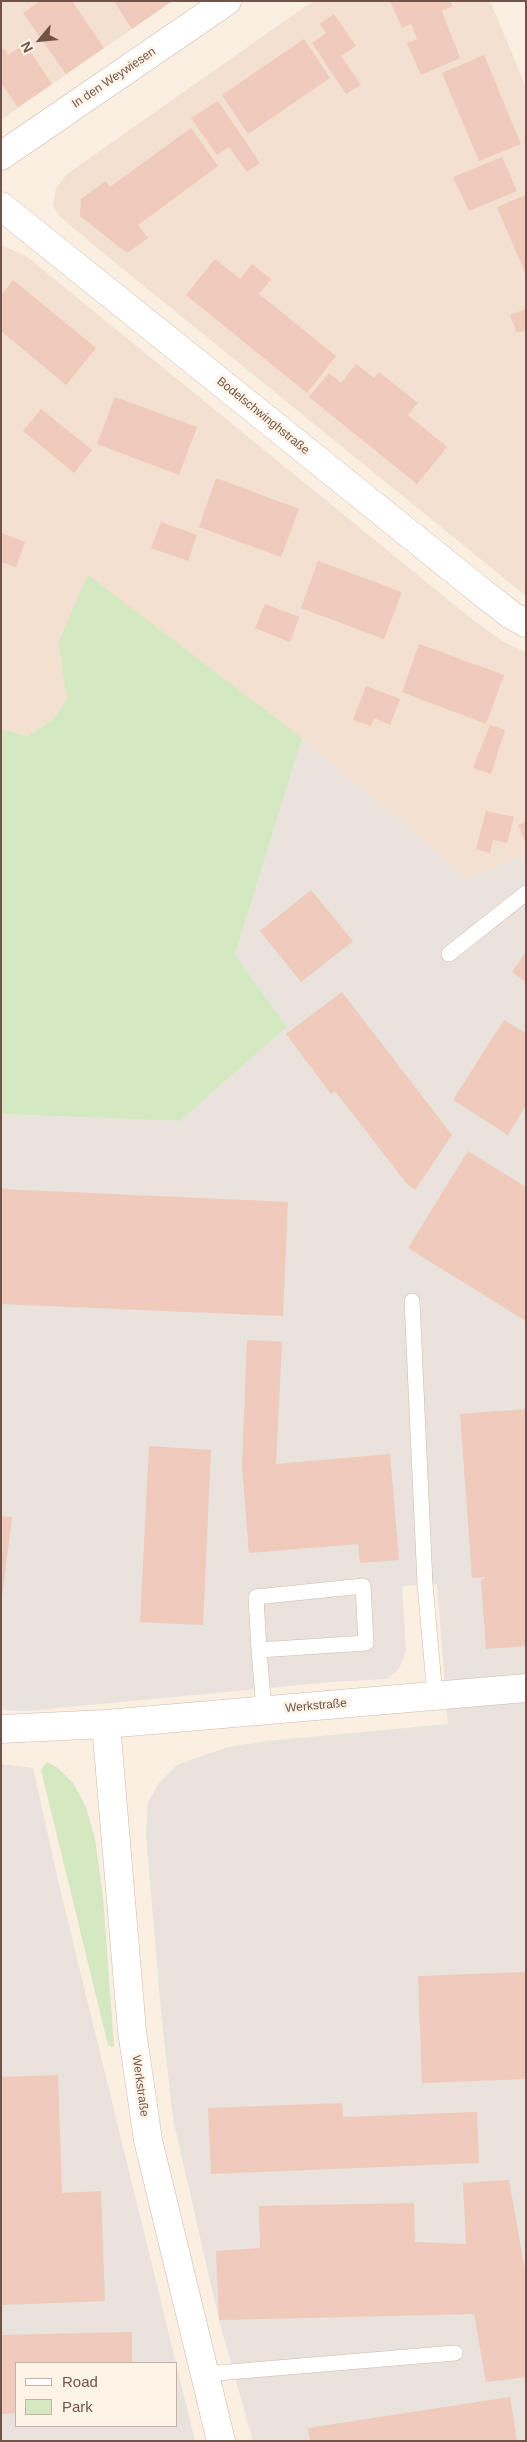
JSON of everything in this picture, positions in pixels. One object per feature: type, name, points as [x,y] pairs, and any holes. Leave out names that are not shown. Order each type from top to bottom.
[{"type":"street","name":"In den Weywiesen","points":[[1,156],[227,1]]},
{"type":"street","name":"Bodelschwinghstraße","points":[[1,206],[465,579],[511,615],[526,623]]},
{"type":"street","name":"Werkstraße","points":[[1,1730],[106,1724],[526,1688]]},
{"type":"street","name":"Werkstraße","points":[[106,1724],[132,2031],[146,2130],[221,2441]]},
{"type":"lane","points":[[449,954],[526,893]]},
{"type":"lane","points":[[412,1302],[426,1584],[435,1696]]},
{"type":"lane","points":[[259,1650],[366,1643],[363,1586],[256,1597],[259,1650],[264,1710]]},
{"type":"lane","points":[[205,2374],[455,2353]]},
{"type":"shaded area","points":[[1,1],[172,1],[1,120]]},
{"type":"shaded area","points":[[313,1],[490,1],[526,87],[526,596],[107,256],[59,216],[53,205],[56,188],[67,174]]},
{"type":"shaded area","points":[[1,245],[26,256],[473,620],[504,642],[526,652],[526,854],[468,879],[302,738],[58,643],[67,699],[53,719],[28,736],[1,729]]},
{"type":"shaded area","points":[[302,738],[468,879],[526,854],[526,2441],[253,2441],[219,2320],[173,2119],[161,2012],[146,1834],[148,1802],[159,1783],[177,1765],[228,1747],[268,1741],[448,1724],[437,1584],[402,1586],[406,1651],[399,1669],[387,1679],[331,1682],[26,1711],[1,1710],[1,1114],[180,1121],[287,1027],[235,955]]},
{"type":"shaded area","points":[[1,1764],[33,1768],[59,1885],[176,2362],[15,2362],[15,2427],[178,2427],[178,2371],[195,2441],[1,2441]]},
{"type":"green space","points":[[88,575],[302,738],[235,955],[287,1027],[180,1121],[1,1114],[1,729],[28,736],[53,719],[67,699],[58,643]]},
{"type":"green space","points":[[47,1762],[58,1768],[73,1783],[86,1807],[95,1839],[103,1897],[113,2047],[108,2045],[41,1770]]},
{"type":"building","points":[[40,1],[72,1],[104,48],[66,74],[23,13]]},
{"type":"building","points":[[114,1],[172,1],[132,29]]},
{"type":"building","points":[[390,1],[450,1],[452,6],[442,11],[460,58],[421,75],[407,43],[417,39],[411,24],[402,28]]},
{"type":"building","points":[[334,14],[356,46],[341,56],[361,85],[346,94],[312,43],[326,33],[320,24]]},
{"type":"building","points":[[304,39],[330,78],[248,134],[222,95]]},
{"type":"building","points":[[25,44],[52,84],[18,107],[1,83],[1,51],[4,49],[8,55]]},
{"type":"building","points":[[484,55],[521,144],[479,161],[442,73]]},
{"type":"building","points":[[218,101],[260,163],[247,172],[229,147],[217,155],[191,118]]},
{"type":"building","points":[[191,128],[218,166],[138,225],[148,238],[127,253],[80,216],[81,199],[106,181],[110,187]]},
{"type":"building","points":[[502,157],[517,191],[469,211],[453,177]]},
{"type":"building","points":[[526,195],[526,275],[497,207]]},
{"type":"building","points":[[215,259],[240,279],[252,264],[271,279],[259,294],[336,356],[307,393],[186,295]]},
{"type":"building","points":[[13,280],[96,348],[66,385],[1,331],[1,296]]},
{"type":"building","points":[[526,309],[526,330],[517,333],[510,315]]},
{"type":"building","points":[[356,364],[374,378],[379,372],[418,403],[408,415],[447,447],[417,484],[309,397],[329,373],[341,383]]},
{"type":"building","points":[[115,397],[197,427],[179,475],[97,444]]},
{"type":"building","points":[[41,409],[92,450],[74,473],[23,431]]},
{"type":"building","points":[[216,478],[299,509],[281,557],[199,527]]},
{"type":"building","points":[[161,522],[197,535],[188,561],[151,548]]},
{"type":"building","points":[[1,533],[25,542],[16,567],[1,562]]},
{"type":"building","points":[[318,561],[402,592],[384,639],[301,608]]},
{"type":"building","points":[[265,604],[299,617],[290,642],[255,628]]},
{"type":"building","points":[[419,644],[504,675],[486,724],[402,692]]},
{"type":"building","points":[[366,686],[400,699],[390,725],[374,718],[371,726],[353,720]]},
{"type":"building","points":[[490,725],[505,730],[491,774],[473,768]]},
{"type":"building","points":[[486,811],[514,817],[507,843],[493,840],[490,853],[476,849]]},
{"type":"building","points":[[526,822],[526,843],[518,825]]},
{"type":"building","points":[[311,890],[353,941],[301,982],[260,931]]},
{"type":"building","points":[[526,952],[526,982],[512,972]]},
{"type":"building","points":[[342,992],[452,1135],[415,1190],[407,1184],[335,1091],[331,1094],[286,1034]]},
{"type":"building","points":[[504,1020],[526,1033],[526,1105],[508,1135],[453,1100]]},
{"type":"building","points":[[468,1151],[526,1187],[526,1321],[408,1248]]},
{"type":"building","points":[[1,1189],[288,1202],[283,1316],[1,1304]]},
{"type":"building","points":[[247,1340],[282,1342],[276,1464],[390,1454],[399,1560],[360,1563],[358,1544],[249,1553],[242,1466]]},
{"type":"building","points":[[526,1409],[526,1646],[486,1649],[481,1580],[487,1577],[472,1578],[460,1414]]},
{"type":"building","points":[[149,1446],[211,1450],[203,1625],[140,1622]]},
{"type":"building","points":[[1,1516],[12,1517],[2,1597],[1,1597]]},
{"type":"building","points":[[526,1972],[526,2079],[422,2083],[418,1976]]},
{"type":"building","points":[[58,2075],[62,2193],[101,2191],[105,2301],[1,2305],[1,2077]]},
{"type":"building","points":[[342,2103],[343,2117],[477,2112],[479,2163],[211,2174],[208,2108]]},
{"type":"building","points":[[509,2180],[526,2276],[526,2377],[486,2382],[474,2314],[219,2320],[216,2251],[260,2248],[259,2206],[414,2203],[415,2242],[466,2244],[463,2183]]},
{"type":"building","points":[[132,2332],[132,2362],[15,2362],[15,2413],[1,2414],[1,2335]]},
{"type":"building","points":[[510,2397],[517,2441],[310,2441],[308,2428]]}]
